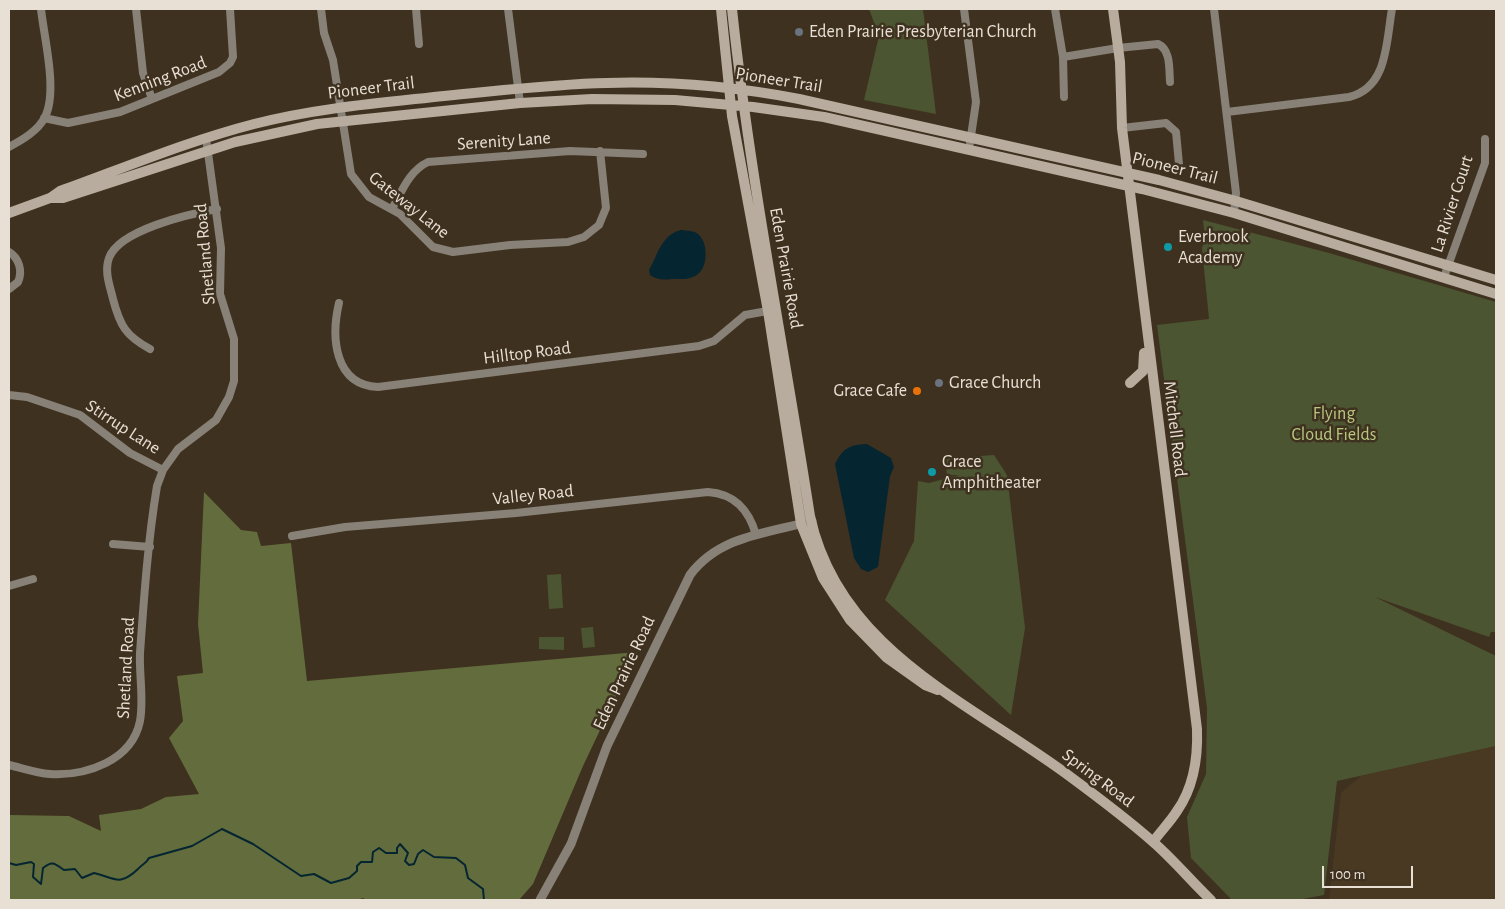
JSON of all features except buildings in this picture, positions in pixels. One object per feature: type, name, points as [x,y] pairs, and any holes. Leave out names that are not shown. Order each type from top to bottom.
[{"type":"main road","name":"Eden Prairie Road","points":[[721,9],[730,104],[773,310],[812,521]]},
{"type":"main road","name":"Eden Prairie Road","points":[[732,9],[743,106],[773,310],[801,524]]},
{"type":"main road","name":"Mitchell Road","points":[[1113,9],[1118,48],[1122,128],[1145,330],[1197,729],[1196,759],[1189,787],[1178,811],[1153,842]]},
{"type":"main road","name":"Pioneer Trail","points":[[9,213],[50,198],[60,191],[206,138],[271,120],[340,108],[518,89],[609,83],[673,84],[741,90],[825,104],[1127,172],[1236,200],[1496,280]]},
{"type":"main road","name":"Pioneer Trail","points":[[50,198],[63,198],[120,181],[208,150],[274,132],[342,120],[520,103],[625,99],[730,104],[824,117],[1130,186],[1234,214],[1496,294]]},
{"type":"main road","points":[[1130,382],[1143,370],[1145,330]]},
{"type":"main road","name":"Spring Road","points":[[812,521],[826,562],[849,605],[894,653],[953,697],[1072,777],[1153,842],[1211,900]]},
{"type":"main road","name":"Spring Road","points":[[801,524],[816,564],[832,596],[861,633],[902,669],[925,685],[953,697]]},
{"type":"street","points":[[9,147],[27,136],[44,118],[50,96],[41,9]]},
{"type":"street","points":[[136,9],[143,72],[152,98]]},
{"type":"street","name":"Kenning Road","points":[[44,118],[58,122],[79,122],[128,109],[220,72],[230,63],[233,50],[230,9]]},
{"type":"street","name":"Gateway Lane","points":[[321,9],[324,33],[333,60],[349,166],[356,182],[369,197],[392,208],[408,220],[432,247],[447,252],[576,241],[592,233],[599,226],[606,208],[600,152]]},
{"type":"street","points":[[416,9],[419,44]]},
{"type":"street","points":[[508,9],[520,103]]},
{"type":"street","points":[[964,9],[976,102],[969,150]]},
{"type":"street","points":[[1055,9],[1063,57],[1064,97]]},
{"type":"street","points":[[1214,9],[1228,112],[1236,200],[1234,214]]},
{"type":"street","points":[[1228,112],[1349,97],[1367,90],[1379,75],[1392,9]]},
{"type":"street","points":[[1063,57],[1151,43],[1163,46],[1167,54],[1170,82]]},
{"type":"street","points":[[1122,128],[1166,123],[1176,132],[1179,164]]},
{"type":"street","name":"Shetland Road","points":[[9,765],[52,774],[108,763],[126,750],[139,724],[140,653],[156,493],[163,470],[178,449],[216,420],[231,392],[234,382],[235,351],[232,329],[220,294],[222,256],[206,138]]},
{"type":"street","name":"La Rivier Court","points":[[1444,277],[1485,163],[1485,139]]},
{"type":"street","name":"Serenity Lane","points":[[392,208],[409,178],[417,169],[428,162],[570,152],[643,154]]},
{"type":"street","points":[[150,349],[134,340],[121,324],[107,272],[110,257],[120,242],[133,235],[186,215],[217,209]]},
{"type":"street","points":[[9,252],[15,257],[21,272],[18,282],[9,289]]},
{"type":"street","name":"Hilltop Road","points":[[339,303],[334,322],[341,363],[346,374],[363,386],[378,387],[699,346],[714,341],[745,315],[773,310]]},
{"type":"street","points":[[231,392],[239,395]]},
{"type":"street","name":"Stirrup Lane","points":[[9,395],[27,397],[80,415],[130,453],[163,470]]},
{"type":"street","name":"Valley Road","points":[[292,536],[346,527],[516,513],[708,492],[720,493],[731,498],[744,508],[756,535]]},
{"type":"street","name":"Eden Prairie Road","points":[[540,900],[571,844],[607,746],[690,575],[706,556],[734,541],[812,521]]},
{"type":"street","points":[[113,544],[150,547]]},
{"type":"street","points":[[9,586],[33,579]]},
{"type":"shaded area","points":[[1496,746],[1496,900],[1329,900],[1341,793],[1361,776]]},
{"type":"green space","points":[[869,9],[923,9],[936,114],[864,100],[879,36]]},
{"type":"green space","name":"Flying Cloud Fields","points":[[1203,220],[1329,253],[1496,302],[1496,632],[1491,632],[1489,637],[1375,597],[1496,656],[1496,746],[1337,781],[1324,895],[1297,900],[1232,900],[1191,858],[1187,817],[1206,774],[1207,708],[1157,325],[1209,319],[1202,248],[1205,239]]},
{"type":"green space","points":[[994,455],[1007,475],[1025,628],[1011,715],[885,600],[914,541],[918,481],[929,483],[959,475],[947,475],[945,459],[961,457],[963,471],[966,457]]},
{"type":"green space","points":[[204,492],[241,530],[257,532],[261,546],[291,543],[307,681],[637,652],[583,766],[533,884],[519,900],[366,900],[363,898],[357,900],[9,900],[9,815],[69,816],[101,831],[99,815],[141,809],[166,797],[199,794],[169,738],[183,721],[177,676],[203,673],[198,624]]},
{"type":"green space","points":[[561,574],[563,608],[549,609],[547,575]]},
{"type":"green space","points":[[593,627],[595,647],[583,648],[581,628]]},
{"type":"green space","points":[[539,637],[564,637],[564,650],[539,649]]},
{"type":"water","points":[[681,230],[695,232],[704,243],[706,255],[701,271],[695,276],[685,279],[660,279],[650,275],[649,270],[664,241]]},
{"type":"water","points":[[867,444],[891,458],[894,467],[890,476],[878,567],[868,572],[861,569],[854,558],[835,464],[847,448]]},
{"type":"waterway","points":[[9,863],[16,865],[31,862],[34,864],[33,877],[41,884],[43,868],[52,864],[64,870],[75,869],[82,878],[94,873],[117,880],[132,875],[149,858],[192,846],[222,829],[253,844],[301,876],[314,874],[331,883],[349,878],[357,871],[357,866],[361,862],[372,862],[373,852],[379,848],[386,853],[397,853],[397,848],[400,844],[408,853],[405,861],[409,865],[414,864],[418,854],[423,850],[434,857],[456,858],[465,865],[468,878],[483,889],[484,900]]},
{"type":"place","name":"Eden Prairie Presbyterian Church","points":[[799,32]]},
{"type":"place","name":"Everbrook Academy","points":[[1168,247]]},
{"type":"place","name":"Grace Church","points":[[939,383]]},
{"type":"place","name":"Grace Cafe","points":[[917,391]]},
{"type":"place","name":"Grace Amphitheater","points":[[932,472]]}]
